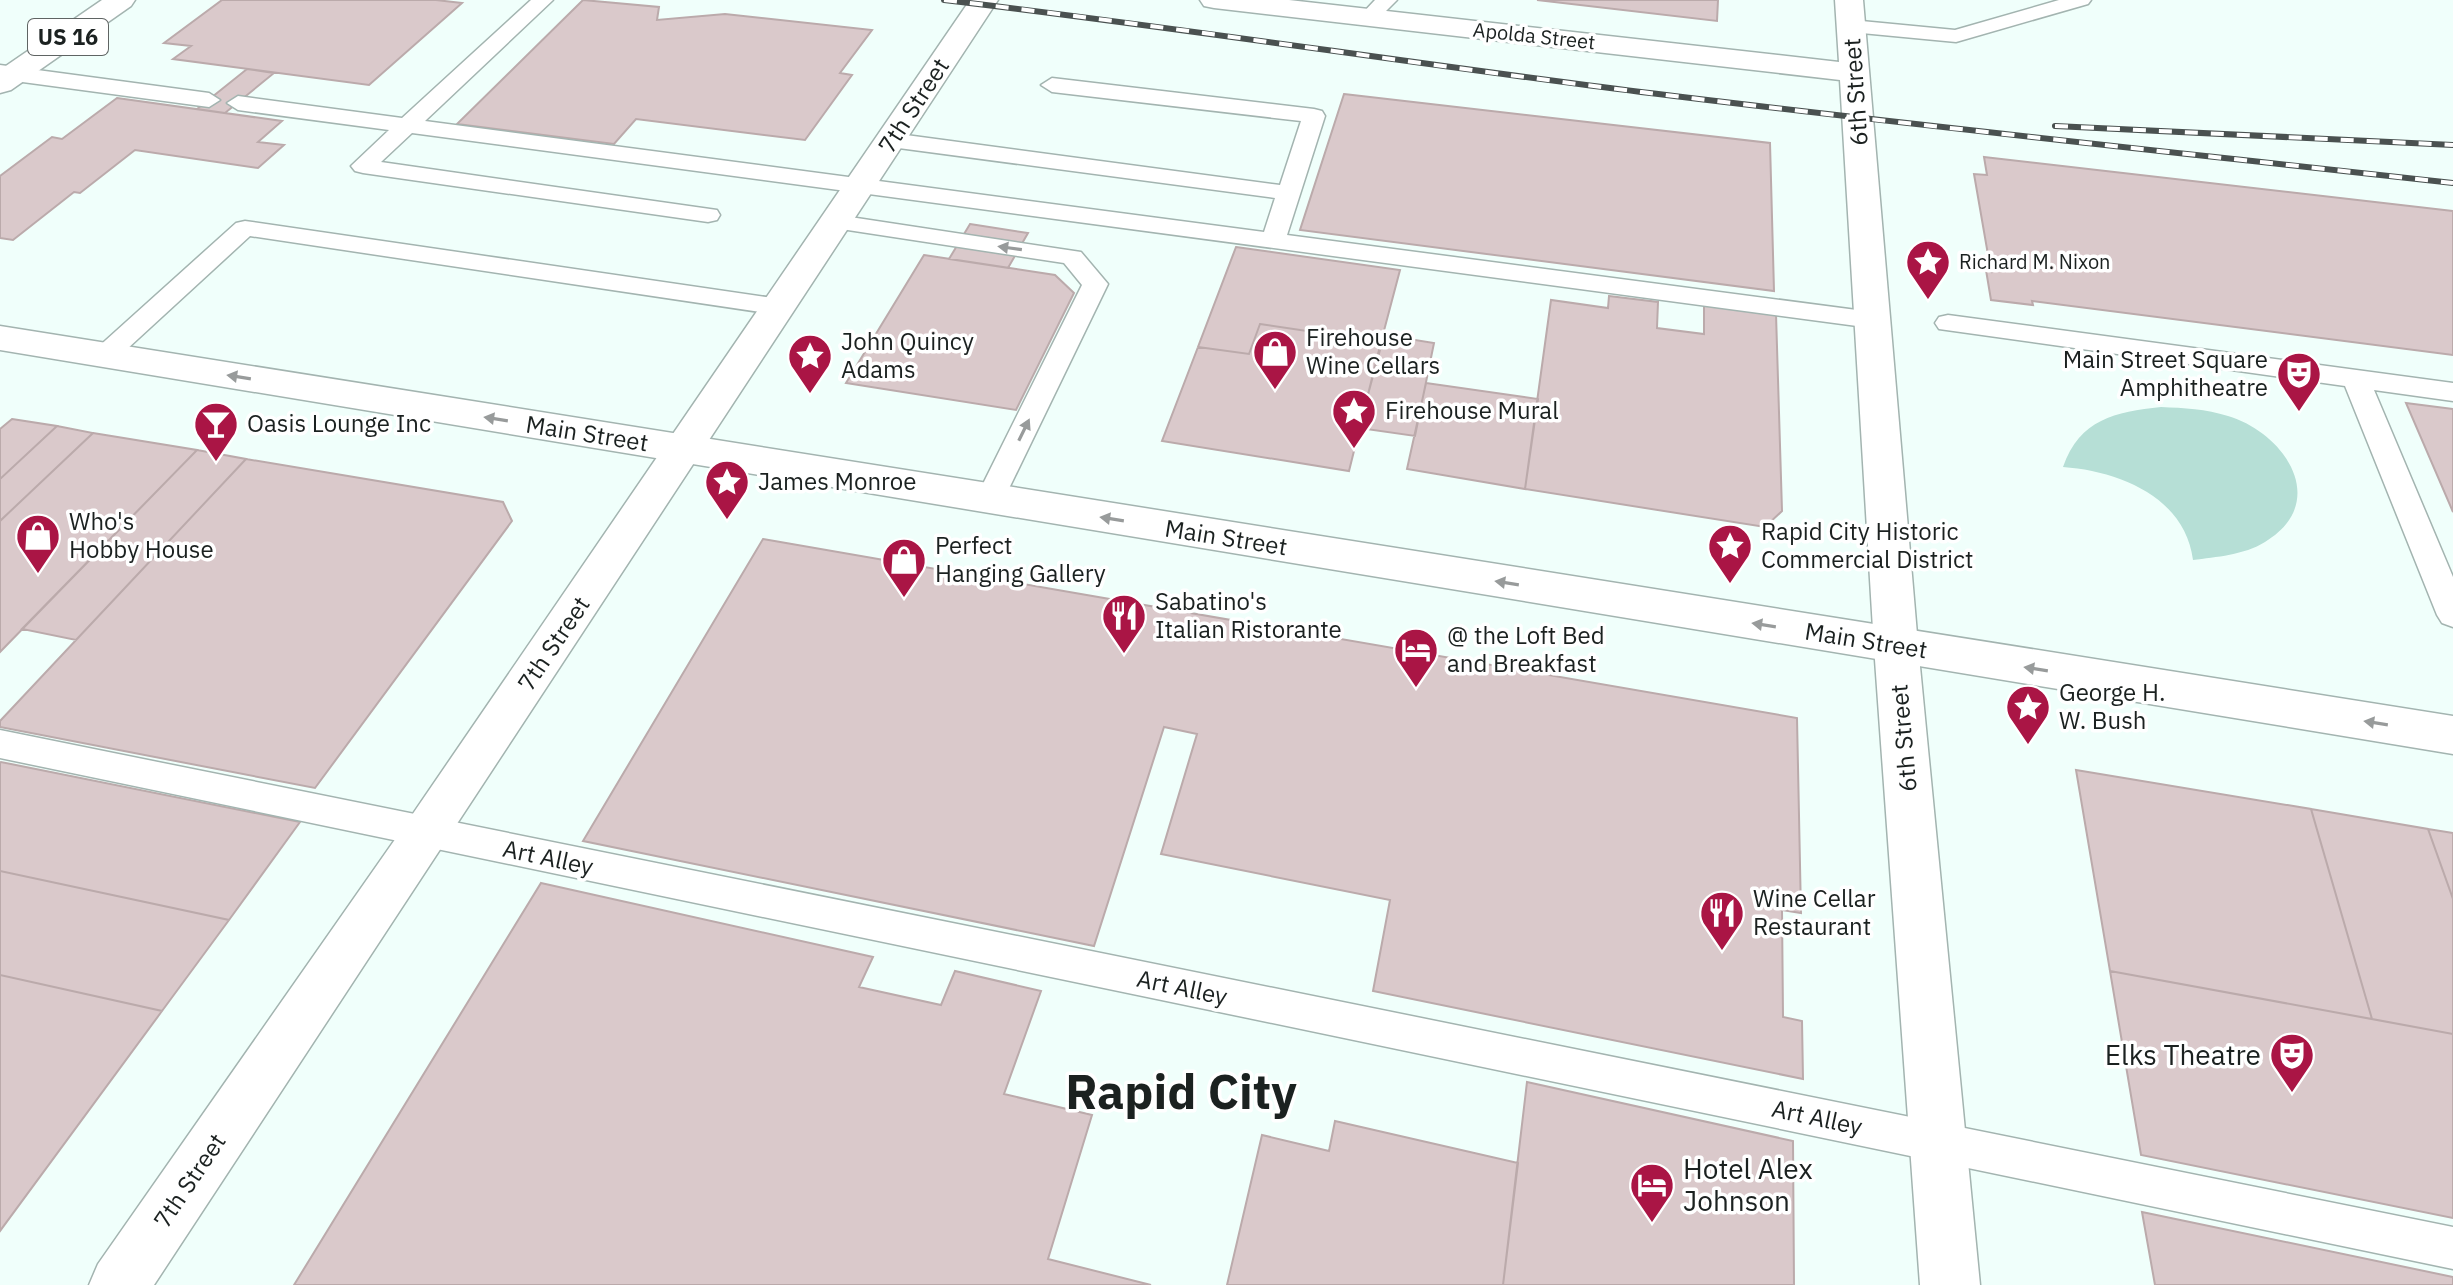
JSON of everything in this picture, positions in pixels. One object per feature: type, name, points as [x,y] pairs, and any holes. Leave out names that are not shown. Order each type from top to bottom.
[{"type":"main road","name":"US 16","points":[[5,77],[121,0]]},
{"type":"main road","name":"7th Street","points":[[119,1285],[427,833],[984,0]]},
{"type":"main road","name":"Apolda Street","points":[[1214,0],[1378,9],[1855,73]]},
{"type":"main road","name":"6th Street","points":[[1850,13],[1896,646],[1950,1285]]},
{"type":"main road","name":"Main Street","points":[[0,338],[2453,735]]},
{"type":"lane","points":[[543,0],[363,166],[708,215]]},
{"type":"lane","points":[[1850,13],[1956,36],[2081,0]]},
{"type":"lane","points":[[5,77],[209,100]]},
{"type":"lane","points":[[1052,85],[1314,116],[1273,241]]},
{"type":"lane","points":[[238,103],[1872,320]]},
{"type":"lane","points":[[891,140],[1289,193]]},
{"type":"lane","points":[[837,222],[1072,257],[1095,284],[990,500]]},
{"type":"lane","points":[[105,355],[245,228],[780,307]]},
{"type":"lane","points":[[1948,323],[2453,392]]},
{"type":"lane","points":[[2356,379],[2453,615]]},
{"type":"lane","name":"Art Alley","points":[[0,744],[2453,1248]]},
{"type":"green space","points":[[2161,407],[2195,409],[2228,416],[2267,437],[2293,470],[2297,489],[2295,508],[2285,526],[2265,542],[2248,550],[2193,560],[2187,538],[2177,519],[2146,491],[2106,474],[2063,467],[2070,451],[2089,428],[2114,416]]},
{"type":"building","points":[[222,0],[436,0],[462,3],[369,85],[173,59],[191,46],[164,43]]},
{"type":"building","points":[[583,0],[659,7],[657,20],[725,14],[872,30],[840,73],[852,75],[805,140],[636,119],[614,144],[457,124]]},
{"type":"building","points":[[1537,0],[1718,0],[1717,21]]},
{"type":"building","points":[[247,69],[274,73],[225,113],[197,109]]},
{"type":"building","points":[[1344,94],[1770,143],[1774,291],[1300,230]]},
{"type":"building","points":[[117,98],[282,121],[258,142],[284,145],[258,168],[135,150],[80,193],[74,192],[13,240],[0,238],[0,176],[52,137],[62,139]]},
{"type":"building","points":[[1984,157],[2453,211],[2453,355],[2032,301],[2033,305],[1991,300],[1986,270],[1991,272],[1974,174],[1987,175]]},
{"type":"building","points":[[970,224],[1028,233],[1008,268],[949,259]]},
{"type":"building","points":[[1236,247],[1400,270],[1381,342],[1260,324],[1249,354],[1198,347]]},
{"type":"building","points":[[924,255],[1055,275],[1074,293],[1016,410],[846,383]]},
{"type":"building","points":[[1609,296],[1658,302],[1657,328],[1704,334],[1704,305],[1776,314],[1782,511],[1765,527],[1525,489],[1551,300],[1608,308]]},
{"type":"building","name":"Firehouse Wine Cellars","points":[[1260,324],[1381,342],[1349,471],[1162,441],[1198,347],[1249,354]]},
{"type":"building","points":[[1384,335],[1434,343],[1415,436],[1359,428]]},
{"type":"building","points":[[1426,383],[1538,399],[1525,489],[1407,469]]},
{"type":"building","points":[[2406,403],[2453,409],[2453,512]]},
{"type":"building","points":[[12,419],[57,426],[0,479],[0,429]]},
{"type":"building","points":[[57,426],[93,433],[0,521],[0,479]]},
{"type":"building","name":"Who's Hobby House","points":[[93,433],[197,450],[0,652],[0,521]]},
{"type":"building","points":[[197,450],[246,459],[76,640],[22,629]]},
{"type":"building","points":[[246,459],[503,502],[512,521],[315,788],[0,727],[0,721]]},
{"type":"building","points":[[763,539],[1797,718],[1801,913],[1782,910],[1783,1017],[1802,1021],[1803,1079],[1373,991],[1390,900],[1161,854],[1197,734],[1164,727],[1094,946],[583,841]]},
{"type":"building","points":[[0,763],[300,822],[229,920],[0,871]]},
{"type":"building","points":[[2076,770],[2311,809],[2372,1019],[2110,971]]},
{"type":"building","points":[[2311,809],[2428,829],[2453,899],[2453,1034],[2372,1019]]},
{"type":"building","points":[[2428,829],[2453,833],[2453,899]]},
{"type":"building","points":[[0,871],[229,920],[162,1011],[0,975]]},
{"type":"building","points":[[541,883],[873,957],[859,987],[941,1005],[955,971],[1041,991],[1004,1094],[1092,1115],[1048,1259],[1151,1285],[294,1285]]},
{"type":"building","name":"Elks Theatre","points":[[2110,971],[2453,1034],[2453,1218],[2141,1155]]},
{"type":"building","points":[[0,975],[162,1011],[0,1231]]},
{"type":"building","name":"Hotel Alex Johnson","points":[[1527,1082],[1793,1141],[1794,1285],[1503,1285]]},
{"type":"building","points":[[1335,1121],[1518,1163],[1503,1285],[1227,1285],[1262,1135],[1329,1151]]},
{"type":"building","points":[[2142,1212],[2453,1277],[2453,1285],[2155,1285]]},
{"type":"railway","points":[[944,0],[1641,92],[2453,183]]},
{"type":"railway","points":[[2055,126],[2453,145]]},
{"type":"place","name":"Richard M. Nixon","points":[[1928,301]]},
{"type":"place","name":"Firehouse Wine Cellars","points":[[1275,391]]},
{"type":"place","name":"John Quincy Adams","points":[[810,395]]},
{"type":"place","name":"Main Street Square Amphitheatre","points":[[2299,413]]},
{"type":"place","name":"Firehouse Mural","points":[[1354,450]]},
{"type":"place","name":"Oasis Lounge Inc","points":[[216,463]]},
{"type":"place","name":"James Monroe","points":[[727,521]]},
{"type":"place","name":"Who's Hobby House","points":[[38,575]]},
{"type":"place","name":"Rapid City Historic Commercial District","points":[[1730,585]]},
{"type":"place","name":"Perfect Hanging Gallery","points":[[904,599]]},
{"type":"place","name":"Sabatino's Italian Ristorante","points":[[1124,655]]},
{"type":"place","name":"@ the Loft Bed and Breakfast","points":[[1416,689]]},
{"type":"place","name":"George H. W. Bush","points":[[2028,746]]},
{"type":"place","name":"Wine Cellar Restaurant","points":[[1722,952]]},
{"type":"place","name":"Elks Theatre","points":[[2292,1094]]},
{"type":"place","name":"Hotel Alex Johnson","points":[[1652,1224]]},
{"type":"district","name":"Rapid City","points":[[1181,1092]]}]
